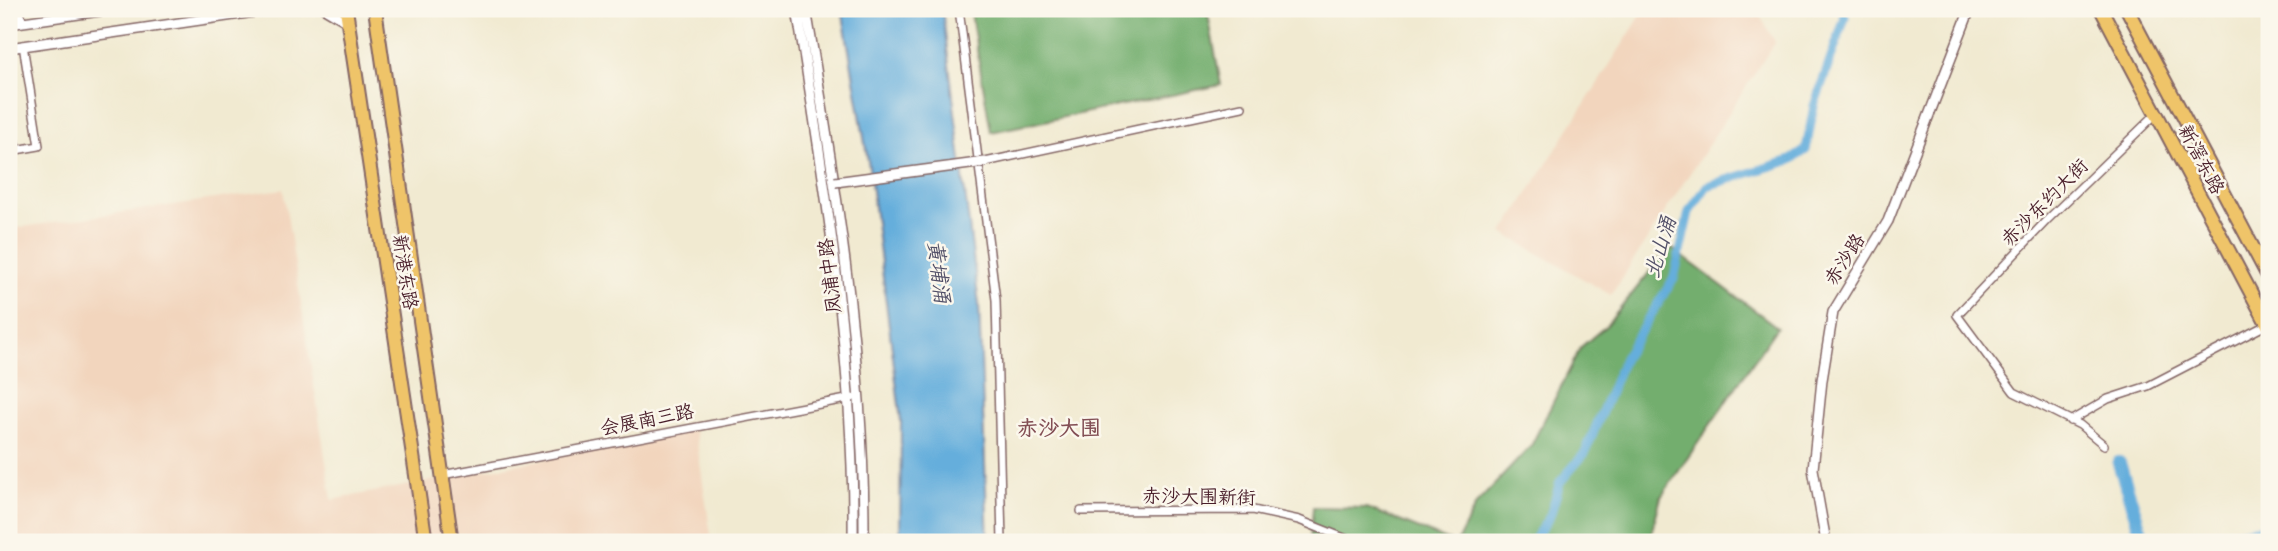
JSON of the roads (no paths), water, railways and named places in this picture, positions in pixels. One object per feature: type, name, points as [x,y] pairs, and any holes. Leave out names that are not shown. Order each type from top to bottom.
[{"type":"main road","name":"新滘东路","points":[[2101,9],[2268,326]]},
{"type":"main road","name":"新滘东路","points":[[2127,9],[2269,278]]},
{"type":"main road","name":"新港东路","points":[[377,10],[452,542]]},
{"type":"main road","name":"新港东路","points":[[347,15],[426,542]]},
{"type":"street","points":[[19,9],[21,22]]},
{"type":"street","points":[[9,24],[114,9]]},
{"type":"street","points":[[9,48],[275,9]]},
{"type":"street","points":[[326,9],[347,15]]},
{"type":"street","name":"凤浦中路","points":[[797,9],[833,242],[848,399],[853,542]]},
{"type":"street","name":"凤浦中路","points":[[806,9],[835,182],[859,397],[864,542]]},
{"type":"street","points":[[959,9],[996,300],[1002,542]]},
{"type":"street","name":"赤沙路","points":[[1826,542],[1813,469],[1822,380],[1833,312],[1888,222],[1970,9]]},
{"type":"street","points":[[9,111],[16,150],[38,146],[23,45]]},
{"type":"street","points":[[835,182],[985,162],[1242,107]]},
{"type":"street","name":"赤沙东约大街","points":[[2070,421],[2014,392],[1957,316],[2046,221],[2157,113]]},
{"type":"street","points":[[2070,421],[2108,399],[2148,386],[2268,326]]},
{"type":"street","name":"会展南三路","points":[[442,475],[859,397]]},
{"type":"street","points":[[2070,421],[2088,429],[2104,445]]},
{"type":"street","name":"赤沙大围新街","points":[[1081,510],[1253,510],[1299,520],[1354,542]]},
{"type":"water","name":"黄埔涌","points":[[842,9],[942,9],[979,304],[988,542],[900,542],[901,421],[869,167]]},
{"type":"waterway","name":"北山涌","points":[[1532,542],[1550,516],[1560,482],[1585,453],[1624,358],[1674,278],[1689,212],[1707,186],[1791,160],[1806,150],[1814,106],[1845,18],[1843,9]]},
{"type":"waterway","points":[[2119,463],[2144,542]]},
{"type":"waterway","points":[[2211,542],[2269,530]]},
{"type":"district","name":"赤沙大围","points":[[1059,428]]}]
